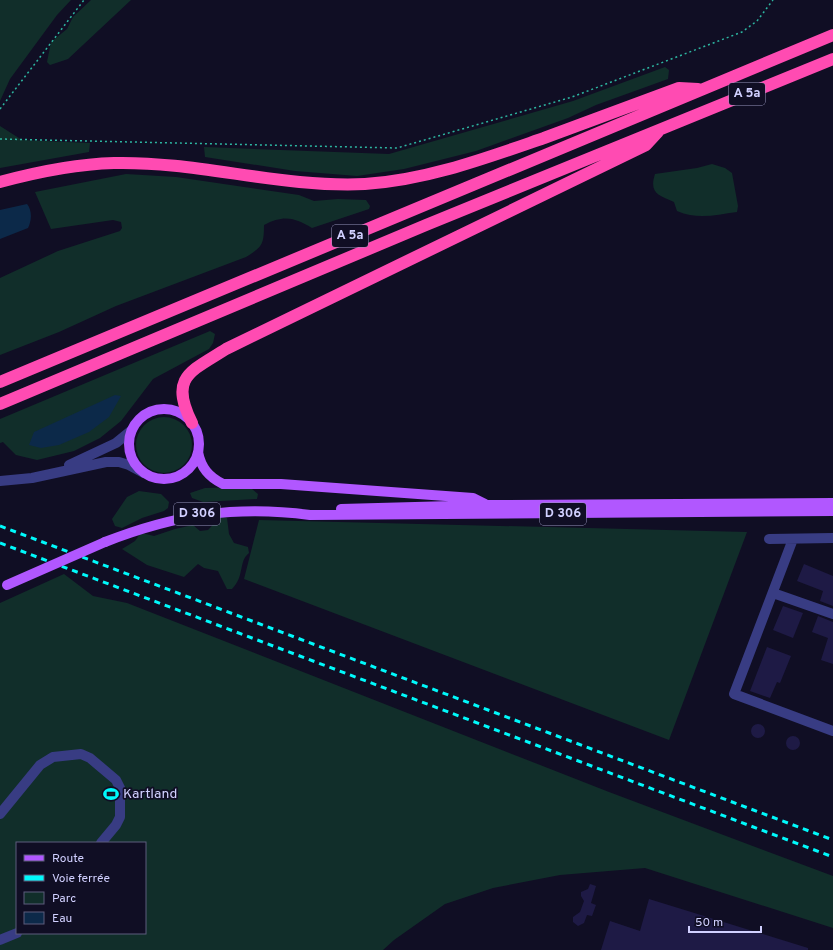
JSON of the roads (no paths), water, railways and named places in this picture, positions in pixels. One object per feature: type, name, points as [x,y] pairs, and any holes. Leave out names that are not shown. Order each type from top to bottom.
[{"type":"highway","name":"A 5a","points":[[0,382],[833,35]]},
{"type":"highway","name":"A 5a","points":[[0,404],[833,59]]},
{"type":"highway","points":[[0,182],[40,172],[79,166],[114,163],[184,168],[325,184],[365,184],[434,173],[487,158],[679,88],[701,89]]},
{"type":"highway","points":[[192,423],[185,410],[182,396],[182,385],[187,377],[196,368],[226,350],[646,145],[661,129]]},
{"type":"main road","points":[[164,409],[175,411],[185,416],[192,423],[199,441],[198,452],[194,464],[185,472],[175,478],[152,477],[144,473],[134,464],[130,453],[129,442],[132,430],[140,418],[151,412],[164,409]]},
{"type":"main road","points":[[198,452],[200,464],[205,471],[217,481],[224,484],[282,484],[473,498],[489,505]]},
{"type":"main road","name":"D 306","points":[[294,513],[310,510],[489,505],[833,503]]},
{"type":"main road","name":"D 306","points":[[4,586],[105,542],[165,521],[197,514],[224,512],[413,516],[833,511]]},
{"type":"street","points":[[53,473],[116,443],[132,430]]},
{"type":"street","points":[[0,481],[32,478],[106,462],[119,462],[129,465],[144,473]]},
{"type":"street","points":[[769,539],[833,538]]},
{"type":"street","points":[[793,539],[734,694],[833,731]]},
{"type":"street","points":[[773,594],[833,614]]},
{"type":"street","points":[[0,814],[40,766],[53,758],[81,754],[90,758],[116,780],[120,788],[120,817],[116,825],[102,842]]},
{"type":"street","points":[[0,940],[16,933]]},
{"type":"water","points":[[27,204],[31,215],[28,228],[0,239],[0,210]]},
{"type":"water","points":[[115,395],[121,396],[109,417],[89,432],[59,445],[41,448],[29,445],[34,432]]},
{"type":"railway","points":[[0,526],[833,840]]},
{"type":"railway","points":[[0,543],[833,857]]},
{"type":"place","name":"Kartland","points":[[111,794]]}]
